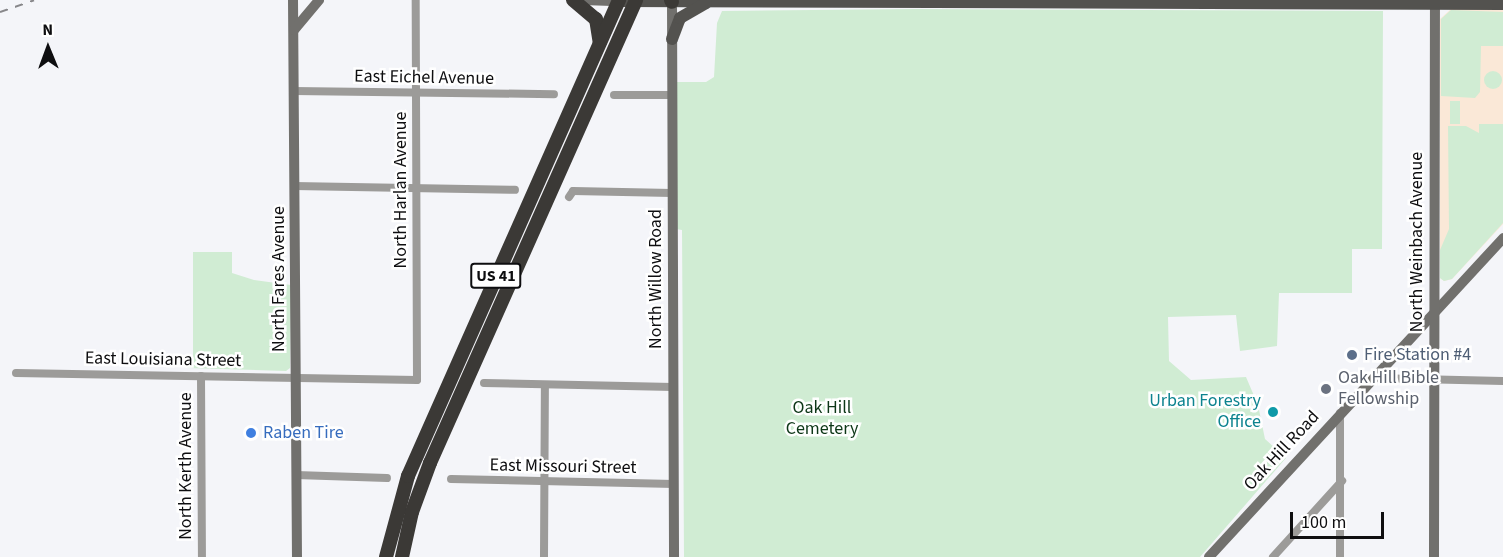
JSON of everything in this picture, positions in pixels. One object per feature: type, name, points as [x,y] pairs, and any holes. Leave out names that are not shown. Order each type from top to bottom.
[{"type":"highway","points":[[573,0],[596,19],[600,43]]},
{"type":"highway","name":"US 41","points":[[386,557],[412,468],[619,0]]},
{"type":"highway","name":"US 41","points":[[402,557],[414,504],[430,463],[636,1]]},
{"type":"main road","points":[[619,0],[708,2],[1338,1],[1503,4]]},
{"type":"main road","points":[[672,39],[681,18],[708,2]]},
{"type":"street","name":"North Fares Avenue","points":[[293,0],[297,557]]},
{"type":"street","points":[[293,31],[319,0]]},
{"type":"street","name":"North Harlan Avenue","points":[[416,0],[417,380]]},
{"type":"street","points":[[583,0],[619,0]]},
{"type":"street","name":"North Willow Road","points":[[672,1],[674,557]]},
{"type":"street","name":"North Weinbach Avenue","points":[[1434,557],[1435,2]]},
{"type":"street","name":"East Eichel Avenue","points":[[294,91],[554,94]]},
{"type":"street","points":[[614,95],[672,95]]},
{"type":"street","points":[[294,186],[515,190]]},
{"type":"street","points":[[571,194],[672,193]]},
{"type":"street","name":"Oak Hill Road","points":[[1209,557],[1340,412],[1503,238]]},
{"type":"street","name":"East Louisiana Street","points":[[16,373],[417,380]]},
{"type":"street","name":"North Kerth Avenue","points":[[201,376],[202,557]]},
{"type":"street","points":[[1372,378],[1503,381]]},
{"type":"street","points":[[484,383],[673,387]]},
{"type":"street","points":[[544,557],[545,385]]},
{"type":"street","points":[[1340,412],[1342,481],[1340,557]]},
{"type":"street","points":[[296,475],[387,478]]},
{"type":"street","name":"East Missouri Street","points":[[451,479],[674,484]]},
{"type":"street","points":[[1273,557],[1342,481]]},
{"type":"shaded area","points":[[1451,9],[1503,9],[1503,224],[1452,279],[1444,281],[1440,278],[1440,19]]},
{"type":"green space","name":"Oak Hill Cemetery","points":[[916,9],[1383,11],[1382,249],[1352,249],[1352,293],[1279,293],[1277,346],[1240,351],[1236,315],[1168,317],[1169,361],[1191,380],[1246,377],[1258,405],[1265,439],[1286,458],[1200,557],[684,557],[682,230],[676,229],[676,82],[706,82],[714,77],[717,23],[722,11]]},
{"type":"green space","points":[[1451,10],[1503,12],[1503,46],[1481,46],[1480,92],[1475,98],[1441,96],[1441,19]]},
{"type":"green space","points":[[1489,71],[1497,71],[1502,76],[1500,87],[1489,89],[1484,84],[1484,76]]},
{"type":"green space","points":[[1450,101],[1460,101],[1460,124],[1450,124]]},
{"type":"green space","points":[[1479,124],[1503,124],[1503,223],[1452,279],[1444,281],[1440,278],[1440,250],[1449,229],[1448,126],[1466,126],[1479,133]]},
{"type":"green space","points":[[193,252],[232,252],[232,273],[254,280],[291,285],[290,368],[286,371],[187,368],[193,361]]},
{"type":"railway","points":[[0,12],[34,0]]},
{"type":"place","name":"Fire Station #4","points":[[1352,355]]},
{"type":"place","name":"Oak Hill Bible Fellowship","points":[[1326,389]]},
{"type":"place","name":"Urban Forestry Office","points":[[1273,412]]},
{"type":"place","name":"Raben Tire","points":[[251,433]]}]
